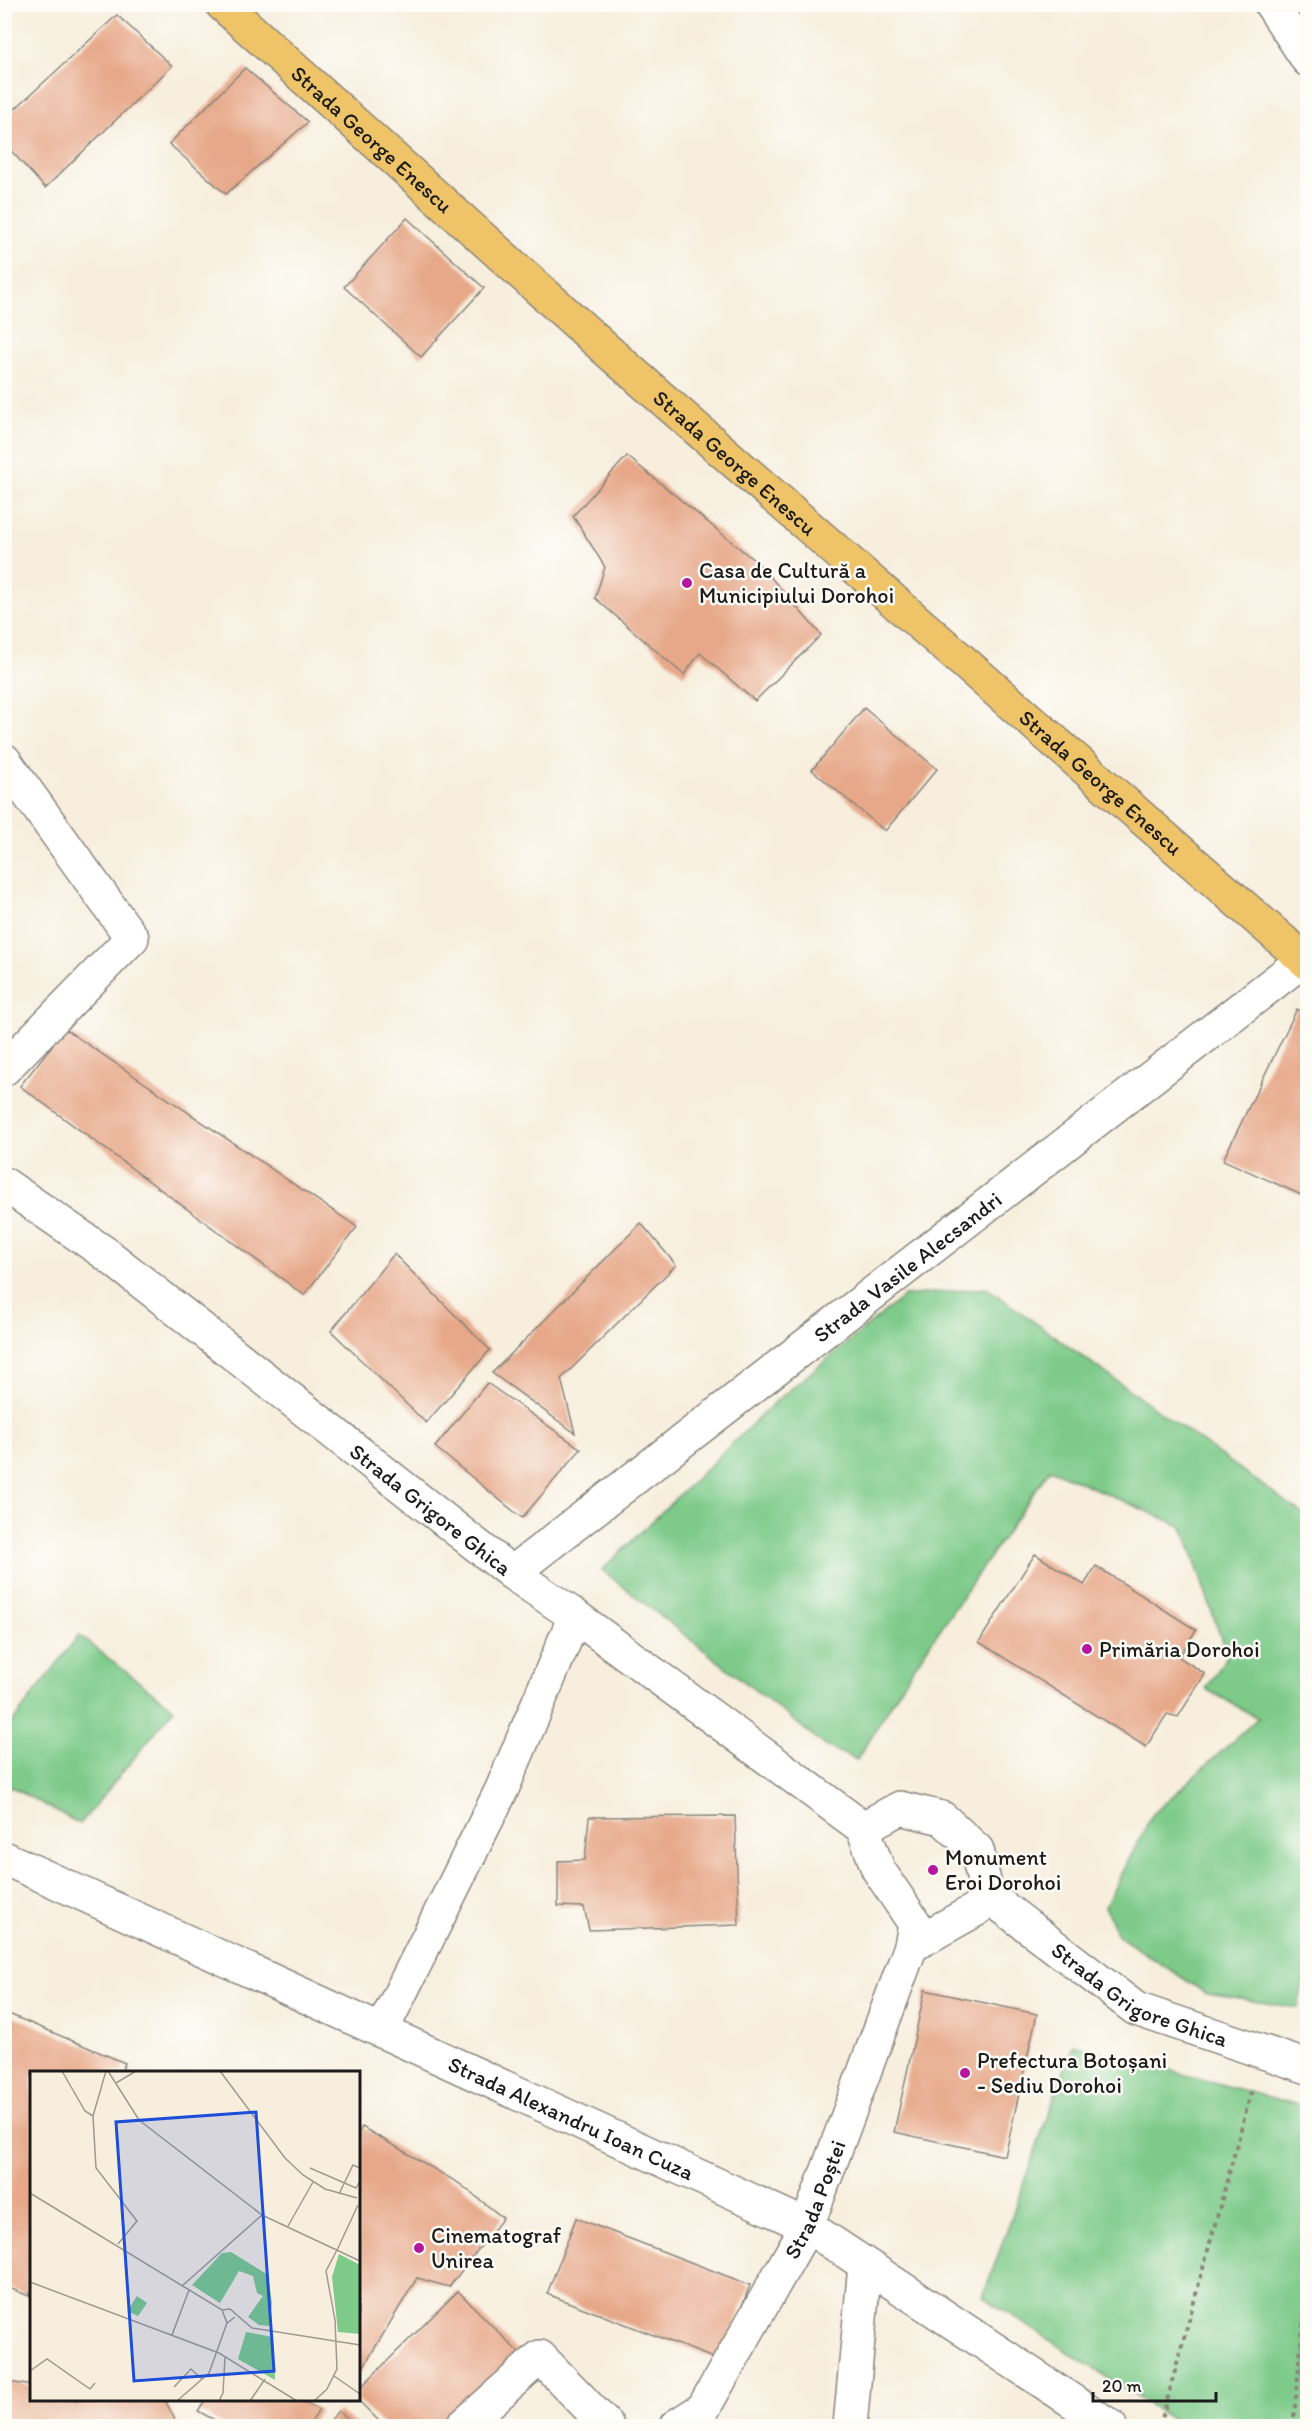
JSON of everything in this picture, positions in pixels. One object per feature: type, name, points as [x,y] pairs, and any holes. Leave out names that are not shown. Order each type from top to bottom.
[{"type":"main road","name":"Strada George Enescu","points":[[222,4],[610,353],[1305,962]]},
{"type":"street","points":[[1271,4],[1308,60]]},
{"type":"street","points":[[4,760],[132,938],[4,1069]]},
{"type":"street","name":"Strada Vasile Alecsandri","points":[[512,1574],[1305,962]]},
{"type":"street","name":"Strada Grigore Ghica","points":[[4,1184],[105,1253],[512,1574],[575,1616],[863,1828]]},
{"type":"street","points":[[382,2030],[502,1789],[575,1616]]},
{"type":"street","points":[[900,1808],[942,1818],[977,1850],[987,1895],[977,1909],[911,1946],[915,1924],[878,1869],[863,1828],[900,1808]]},
{"type":"street","name":"Strada Alexandru Ioan Cuza","points":[[4,1858],[807,2226],[1110,2427]]},
{"type":"street","name":"Strada Grigore Ghica","points":[[987,1895],[1136,2009],[1308,2067]]},
{"type":"street","name":"Strada Poștei","points":[[676,2427],[703,2409],[807,2226],[911,1946]]},
{"type":"street","points":[[850,2427],[865,2265]]},
{"type":"street","points":[[463,2427],[540,2357],[607,2427]]},
{"type":"path","points":[[1160,2427],[1262,2051]]},
{"type":"path","points":[[1293,2427],[1308,2277]]},
{"type":"green space","points":[[987,1288],[1307,1517],[1308,1957],[1298,2008],[1207,1994],[1117,1935],[1105,1906],[1152,1815],[1258,1718],[1206,1689],[1227,1656],[1183,1527],[1050,1469],[912,1670],[857,1760],[826,1746],[602,1570],[775,1402],[904,1296]]},
{"type":"green space","points":[[79,1635],[174,1709],[80,1824],[4,1783],[5,1732]]},
{"type":"green space","points":[[1073,2045],[1307,2107],[1307,2426],[1182,2426],[983,2297]]},
{"type":"building","points":[[117,15],[172,66],[45,188],[4,143],[4,119]]},
{"type":"building","points":[[245,68],[308,122],[226,194],[169,144]]},
{"type":"building","points":[[407,218],[484,288],[421,357],[344,287]]},
{"type":"building","name":"Casa de Cultură a Municipiului Dorohoi","points":[[627,456],[760,565],[821,635],[755,701],[700,653],[684,675],[595,598],[605,567],[573,516]]},
{"type":"building","points":[[864,708],[937,769],[885,831],[812,770]]},
{"type":"building","points":[[1297,1009],[1308,1015],[1308,1198],[1223,1160]]},
{"type":"building","points":[[65,1029],[357,1227],[304,1295],[20,1086]]},
{"type":"building","points":[[641,1223],[676,1265],[561,1379],[575,1433],[492,1373]]},
{"type":"building","points":[[394,1254],[490,1350],[426,1423],[331,1331]]},
{"type":"building","points":[[487,1383],[581,1449],[522,1518],[435,1447]]},
{"type":"building","name":"Primăria Dorohoi","points":[[1035,1554],[1084,1585],[1096,1566],[1196,1630],[1179,1657],[1205,1674],[1178,1717],[1167,1714],[1146,1747],[979,1642]]},
{"type":"building","points":[[735,1816],[739,1925],[589,1930],[584,1907],[558,1906],[558,1861],[585,1860],[589,1817]]},
{"type":"building","name":"Prefectura Botoșani - Sediu Dorohoi","points":[[925,1990],[1037,2014],[1005,2156],[894,2132]]},
{"type":"building","points":[[4,2012],[125,2063],[121,2071],[30,2071],[30,2294],[29,2296],[4,2286]]},
{"type":"building","name":"Cinematograf Unirea","points":[[362,2127],[460,2184],[503,2218],[449,2287],[417,2278],[360,2373],[360,2130]]},
{"type":"building","points":[[576,2218],[750,2285],[721,2361],[547,2294]]},
{"type":"building","points":[[458,2291],[519,2353],[446,2426],[384,2426],[359,2401],[360,2388]]},
{"type":"building","points":[[4,2381],[30,2386],[30,2401],[166,2401],[178,2426],[4,2426]]},
{"type":"building","points":[[204,2401],[303,2401],[319,2410],[309,2426],[225,2426],[198,2411]]},
{"type":"building","points":[[338,2411],[358,2426],[326,2426]]},
{"type":"building","points":[[509,2419],[516,2426],[501,2426]]},
{"type":"place","name":"Casa de Cultură a Municipiului Dorohoi","points":[[687,583]]},
{"type":"place","name":"Primăria Dorohoi","points":[[1087,1649]]},
{"type":"place","name":"Monument Eroi Dorohoi","points":[[933,1870]]},
{"type":"place","name":"Prefectura Botoșani - Sediu Dorohoi","points":[[965,2073]]},
{"type":"place","name":"Cinematograf Unirea","points":[[419,2248]]}]
